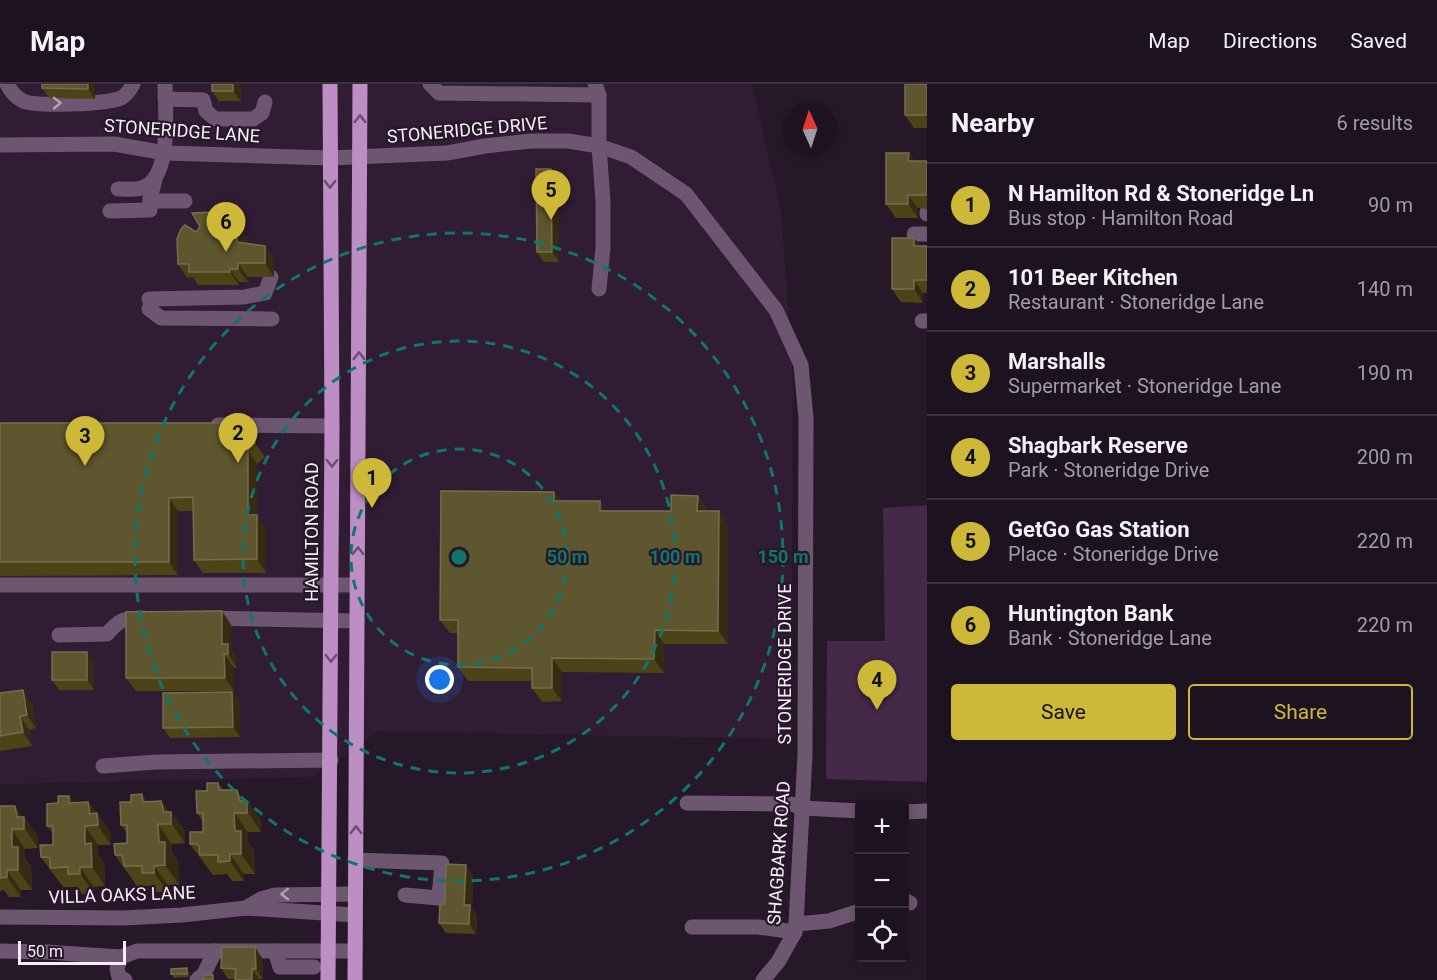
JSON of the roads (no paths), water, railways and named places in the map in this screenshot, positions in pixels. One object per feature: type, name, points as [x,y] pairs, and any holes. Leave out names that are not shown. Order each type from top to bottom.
[{"type":"main road","name":"HAMILTON ROAD","points":[[328,980],[332,426],[330,84]]},
{"type":"main road","points":[[355,980],[360,84]]},
{"type":"street","points":[[7,84],[15,96],[31,104],[114,100],[125,95],[133,84]]},
{"type":"street","points":[[430,84],[439,93],[597,89],[603,201],[603,248],[599,290]]},
{"type":"street","points":[[467,93],[497,84]]},
{"type":"street","points":[[110,211],[150,210],[155,180],[165,153],[165,91],[203,100],[206,111],[214,119],[253,119],[262,113],[265,102]]},
{"type":"street","name":"STONERIDGE DRIVE","points":[[361,158],[447,153],[531,141],[568,141],[599,146],[631,158],[686,194],[776,310],[801,365],[806,418],[805,755]]},
{"type":"street","name":"STONERIDGE LANE","points":[[0,145],[114,144],[165,153],[361,158]]},
{"type":"street","points":[[118,189],[142,188],[155,180]]},
{"type":"street","points":[[150,201],[185,201]]},
{"type":"street","points":[[271,277],[265,293],[244,297],[149,304],[161,318],[272,319]]},
{"type":"street","points":[[272,412],[283,426]]},
{"type":"street","points":[[200,425],[332,426]]},
{"type":"street","points":[[0,585],[357,585]]},
{"type":"street","points":[[59,635],[107,634],[117,622],[128,618],[162,618]]},
{"type":"street","points":[[197,618],[357,621]]},
{"type":"street","name":"SHAGBARK ROAD","points":[[764,980],[778,962],[795,928],[805,755]]},
{"type":"street","points":[[103,766],[156,762],[331,760]]},
{"type":"street","points":[[687,803],[791,804],[803,808],[855,811]]},
{"type":"street","points":[[909,812],[927,811]]},
{"type":"street","points":[[355,860],[442,863],[440,898],[405,895]]},
{"type":"street","name":"VILLA OAKS LANE","points":[[246,908],[261,899],[275,895],[355,894]]},
{"type":"street","name":"VILLA OAKS LANE","points":[[0,917],[123,918],[246,908],[356,915]]},
{"type":"street","points":[[692,927],[795,928],[855,913]]},
{"type":"street","points":[[0,951],[121,957],[137,951],[355,951]]},
{"type":"street","points":[[197,980],[204,974],[215,951]]},
{"type":"street","points":[[275,951],[280,967],[314,967]]},
{"type":"street","points":[[121,957],[117,968],[119,977],[125,980]]},
{"type":"place","name":"GetGo Gas Station","points":[[551,220]]},
{"type":"place","name":"Huntington Bank","points":[[226,252]]},
{"type":"place","name":"101 Beer Kitchen","points":[[238,463]]},
{"type":"place","name":"Marshalls","points":[[85,466]]},
{"type":"place","name":"N Hamilton Rd & Stoneridge Ln","points":[[372,508]]},
{"type":"place","name":"Shagbark Reserve","points":[[877,710]]}]
